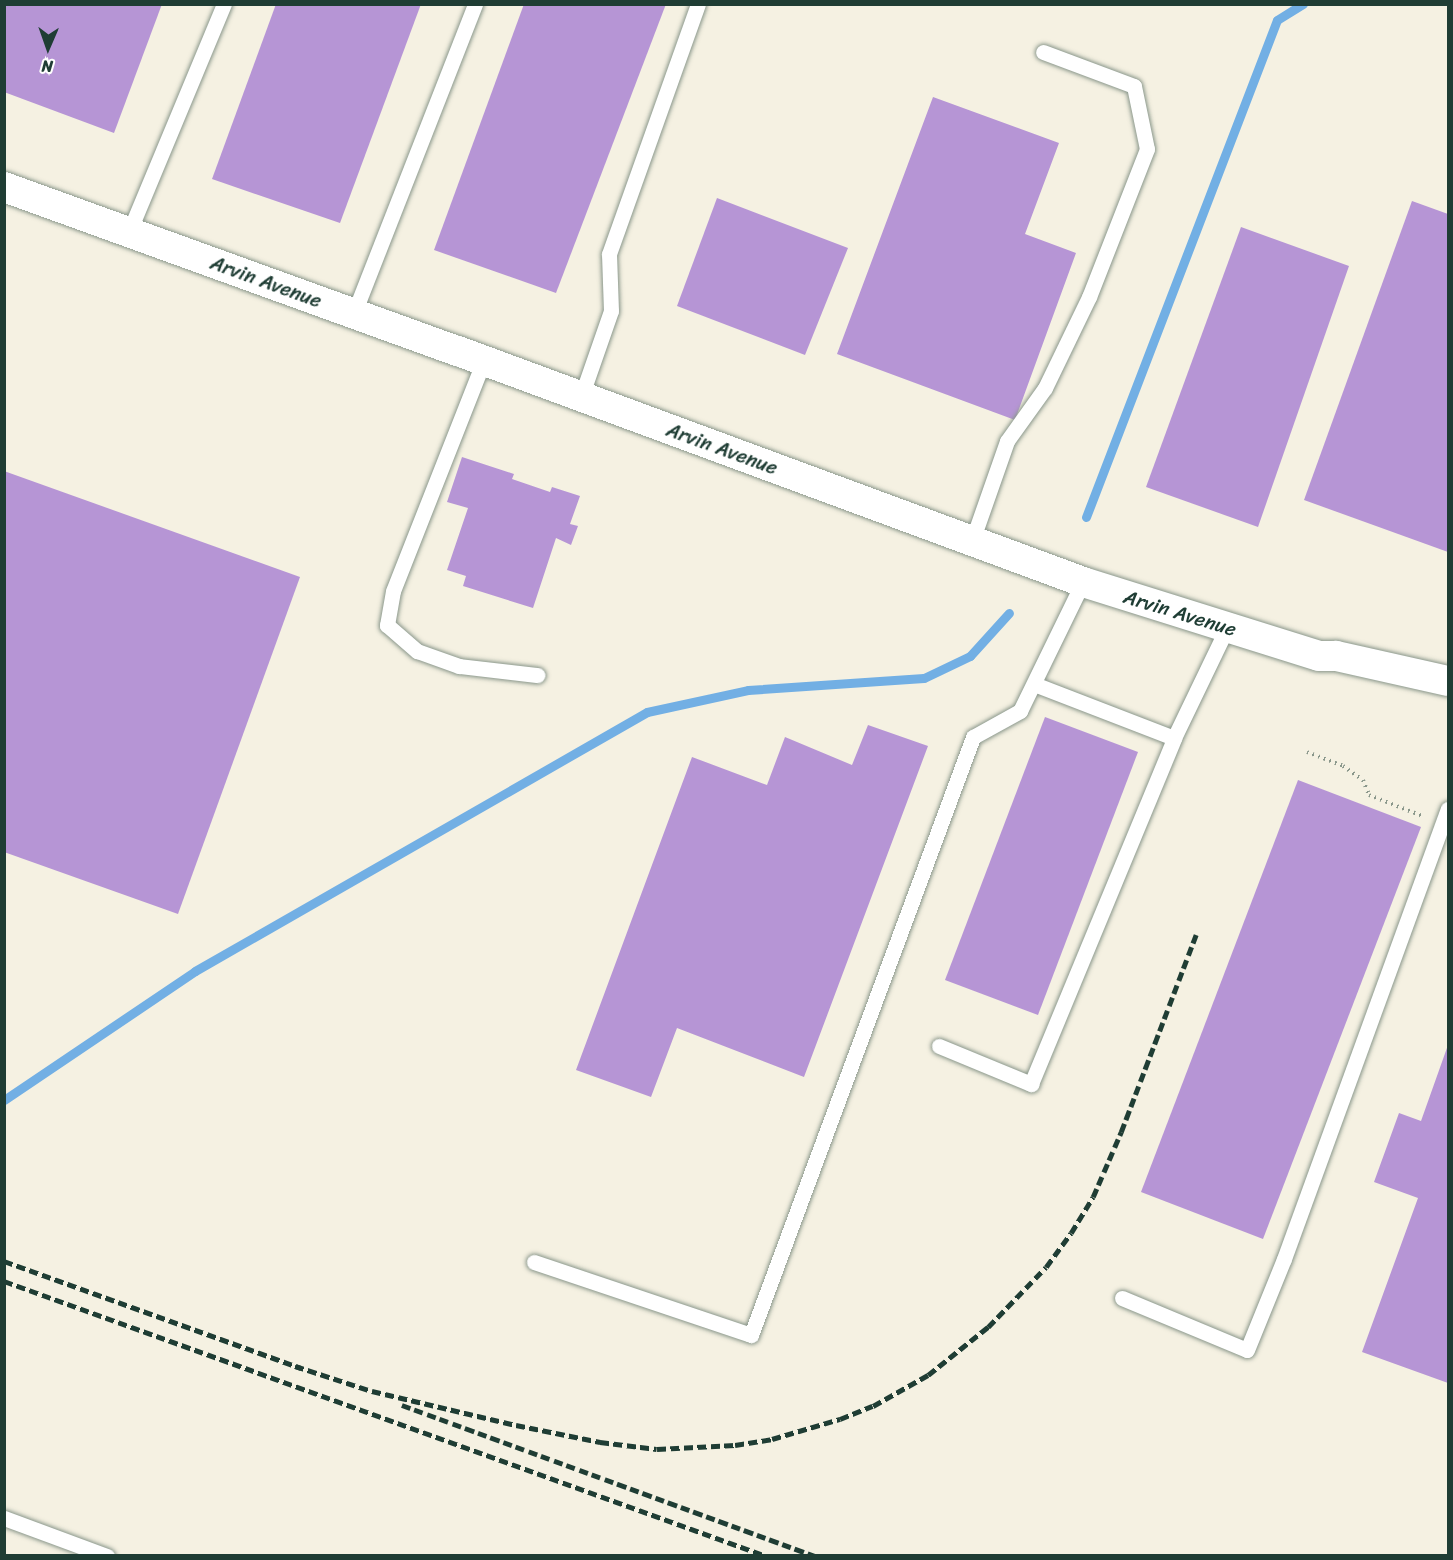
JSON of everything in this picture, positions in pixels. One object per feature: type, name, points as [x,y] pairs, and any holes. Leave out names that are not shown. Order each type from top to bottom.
[{"type":"street","name":"Arvin Avenue","points":[[4,187],[484,360],[1083,582],[1319,656],[1336,656],[1449,681]]},
{"type":"lane","points":[[129,232],[224,4]]},
{"type":"lane","points":[[354,313],[475,4]]},
{"type":"lane","points":[[581,397],[611,311],[609,255],[698,4]]},
{"type":"lane","points":[[972,541],[1007,441],[1045,388],[1089,297],[1147,149],[1134,86],[1044,52]]},
{"type":"lane","points":[[484,360],[393,591],[387,625],[417,651],[459,666],[537,675]]},
{"type":"lane","points":[[534,1262],[751,1335],[973,737],[1020,711],[1083,582]]},
{"type":"lane","points":[[939,1046],[1032,1084],[1174,738],[1227,628]]},
{"type":"lane","points":[[1034,684],[1174,738]]},
{"type":"lane","points":[[1122,1298],[1247,1350],[1284,1259],[1449,809]]},
{"type":"lane","points":[[4,1518],[107,1556]]},
{"type":"path","points":[[1307,752],[1343,766],[1357,775],[1363,780],[1369,795],[1428,818]]},
{"type":"building","points":[[7,4],[162,4],[114,133],[4,92],[4,11]]},
{"type":"building","points":[[276,4],[421,4],[340,223],[212,179]]},
{"type":"building","points":[[524,4],[666,4],[556,293],[434,250]]},
{"type":"building","points":[[933,97],[1059,143],[1025,234],[1076,253],[1015,420],[837,354]]},
{"type":"building","points":[[717,198],[848,248],[805,355],[677,306]]},
{"type":"building","points":[[1412,201],[1448,214],[1448,552],[1304,500]]},
{"type":"building","points":[[1241,227],[1349,266],[1258,527],[1146,487]]},
{"type":"building","points":[[462,457],[514,474],[512,479],[550,492],[552,487],[580,496],[570,524],[578,526],[571,545],[556,538],[533,608],[463,586],[466,576],[447,570],[468,508],[447,502]]},
{"type":"building","points":[[4,471],[300,577],[178,914],[4,852]]},
{"type":"building","points":[[1045,717],[1138,752],[1038,1015],[945,980]]},
{"type":"building","points":[[868,725],[928,746],[804,1077],[677,1028],[651,1097],[576,1070],[692,757],[767,785],[785,737],[852,765]]},
{"type":"building","points":[[1298,780],[1421,827],[1263,1239],[1141,1192]]},
{"type":"building","points":[[1448,1045],[1448,1383],[1362,1352],[1418,1198],[1374,1182],[1399,1113],[1421,1121]]},
{"type":"waterway","points":[[1086,517],[1277,20],[1303,4]]},
{"type":"waterway","points":[[4,1100],[195,971],[647,712],[748,690],[924,678],[970,656],[1009,613]]},
{"type":"railway","points":[[295,1366],[372,1391],[516,1425],[600,1442],[657,1449],[735,1445],[772,1439],[840,1419],[873,1406],[928,1375],[988,1327],[1046,1267],[1071,1233],[1093,1197],[1121,1132],[1197,932]]},
{"type":"railway","points":[[4,1261],[301,1368]]},
{"type":"railway","points":[[4,1281],[766,1556]]},
{"type":"railway","points":[[402,1405],[815,1556]]}]
